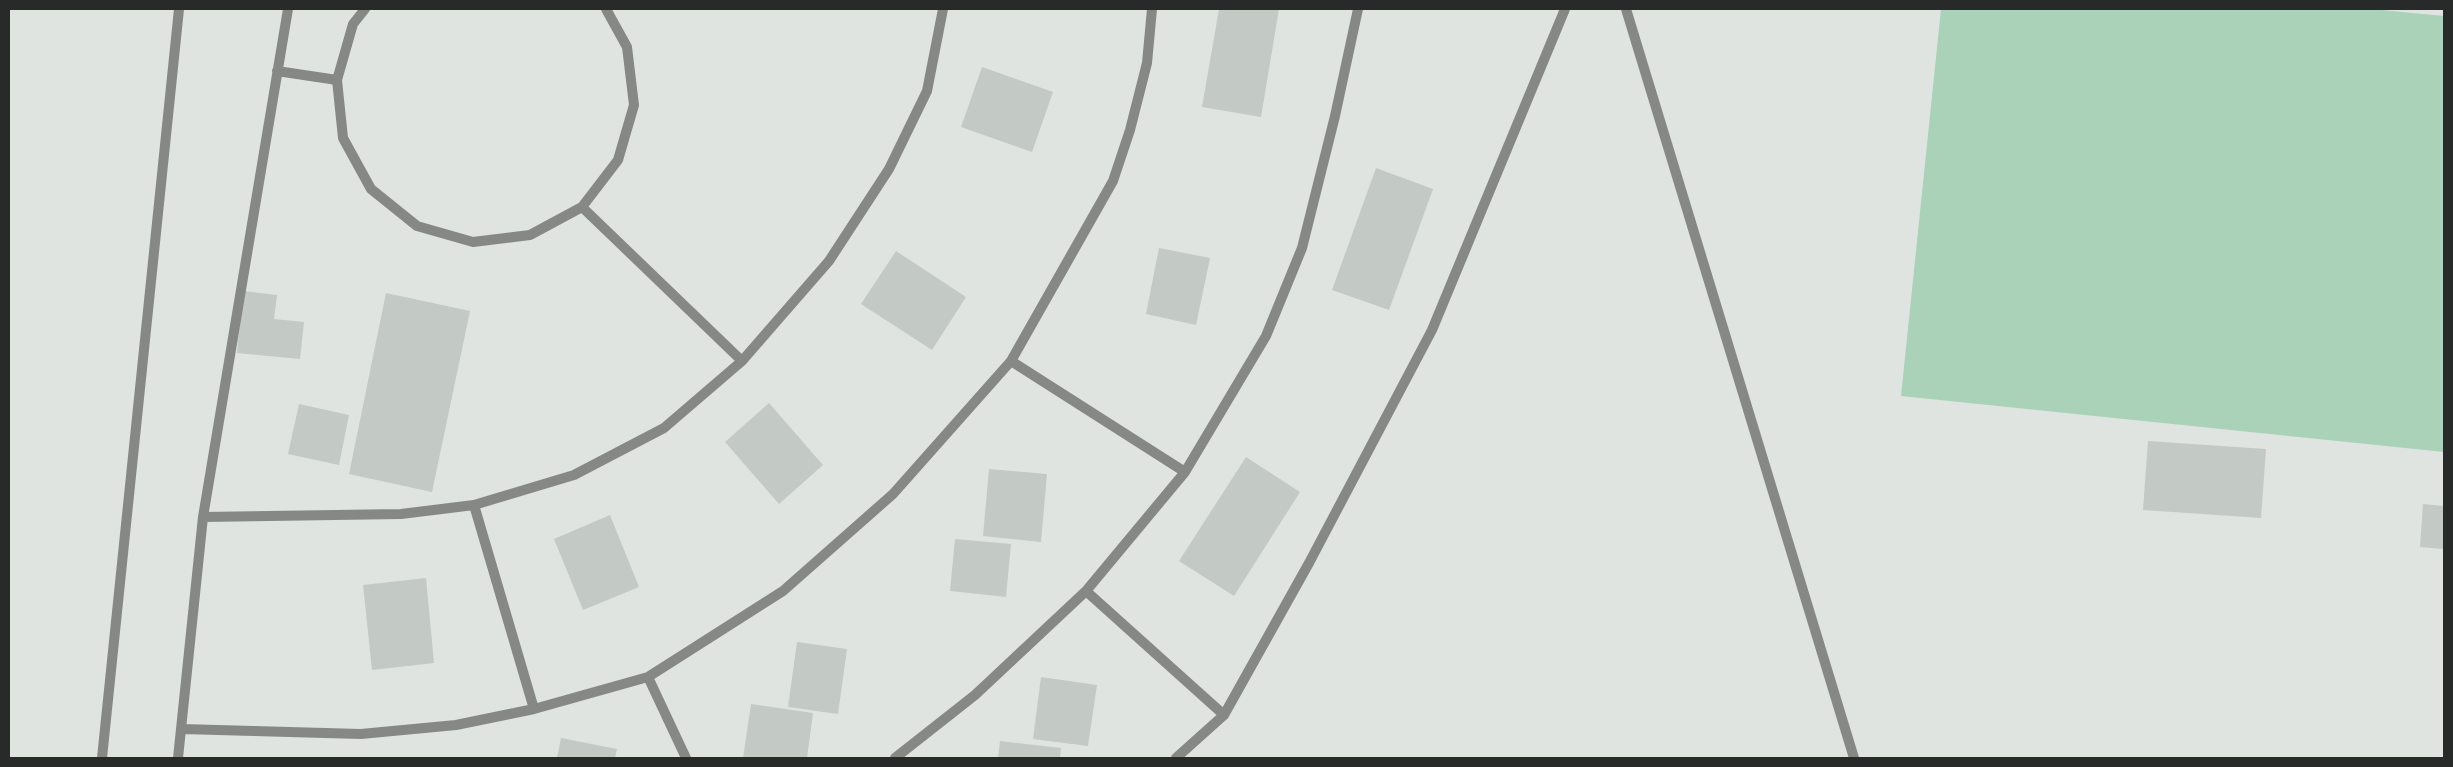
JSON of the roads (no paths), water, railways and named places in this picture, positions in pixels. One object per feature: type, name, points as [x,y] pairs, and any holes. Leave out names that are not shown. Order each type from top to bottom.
[{"type":"street","points":[[102,758],[179,9]]},
{"type":"street","points":[[178,758],[202,517],[288,9]]},
{"type":"street","points":[[365,9],[353,24],[337,80],[344,138],[372,189],[417,226],[473,242],[530,235],[582,207],[618,160],[634,105],[627,46],[606,9]]},
{"type":"street","points":[[202,517],[401,514],[474,505],[574,475],[664,428],[742,362],[830,260],[889,169],[927,90],[943,9]]},
{"type":"street","points":[[182,729],[361,734],[456,725],[534,709],[648,677],[784,591],[893,494],[1011,361],[1113,181],[1130,130],[1148,63],[1152,9]]},
{"type":"street","points":[[895,758],[975,695],[1086,591],[1186,472],[1266,336],[1302,248],[1335,116],[1358,9]]},
{"type":"street","points":[[1176,758],[1224,715],[1309,563],[1432,330],[1565,9]]},
{"type":"street","points":[[1626,9],[1854,758]]},
{"type":"street","points":[[277,71],[337,80]]},
{"type":"street","points":[[582,207],[742,362]]},
{"type":"street","points":[[1011,361],[1186,472]]},
{"type":"street","points":[[474,505],[534,709]]},
{"type":"street","points":[[1086,591],[1224,715]]},
{"type":"street","points":[[648,677],[686,758]]}]
